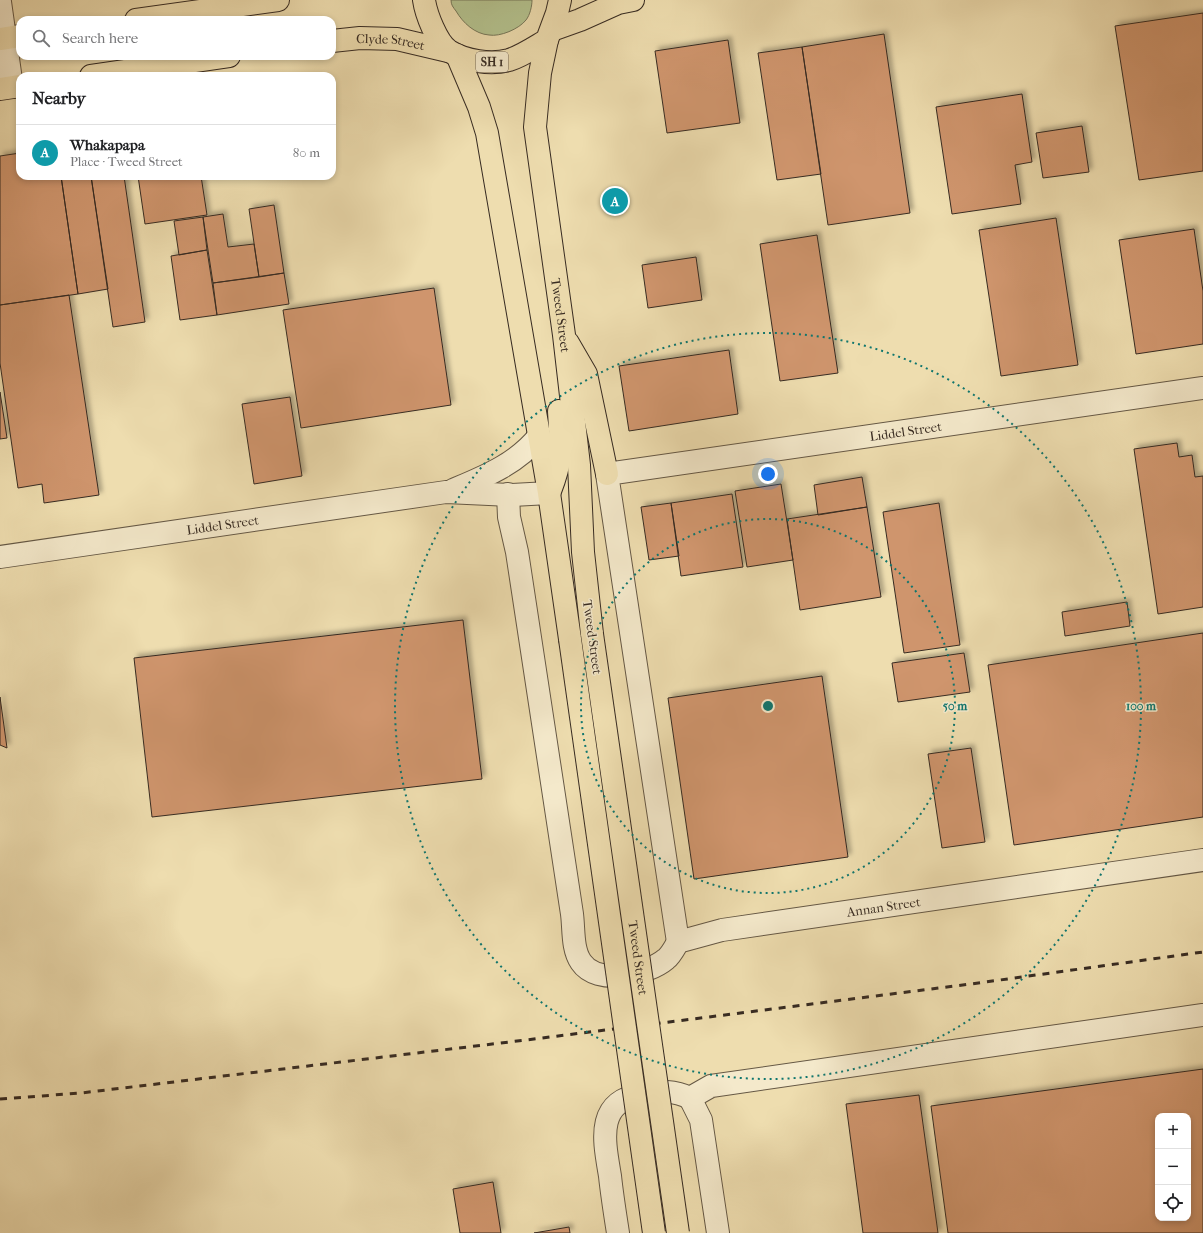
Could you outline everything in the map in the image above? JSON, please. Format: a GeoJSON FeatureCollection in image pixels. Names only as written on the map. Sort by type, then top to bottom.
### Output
{"type":"FeatureCollection","features":[{"type":"Feature","properties":{"kind":"main road"},"geometry":{"type":"LineString","coordinates":[[164,16],[278,0]]}},
{"type":"Feature","properties":{"kind":"main road","name":"Clyde Street"},"geometry":{"type":"LineString","coordinates":[[424,0],[425,10],[432,28],[452,53]]}},
{"type":"Feature","properties":{"kind":"main road"},"geometry":{"type":"LineString","coordinates":[[549,35],[560,0]]}},
{"type":"Feature","properties":{"kind":"main road","name":"Clyde Street"},"geometry":{"type":"LineString","coordinates":[[336,41],[360,38],[396,39],[489,62],[509,60],[549,35],[618,3],[633,0]]}},
{"type":"Feature","properties":{"kind":"main road","name":"Tweed Street"},"geometry":{"type":"LineString","coordinates":[[549,35],[540,73],[535,127],[564,334],[579,465],[582,552],[592,634],[678,1233]]}},
{"type":"Feature","properties":{"kind":"main road","name":"Tweed Street"},"geometry":{"type":"LineString","coordinates":[[452,53],[479,107],[487,133],[549,493],[654,1233]]}},
{"type":"Feature","properties":{"kind":"main road"},"geometry":{"type":"LineString","coordinates":[[119,72],[202,60]]}},
{"type":"Feature","properties":{"kind":"main road"},"geometry":{"type":"LineString","coordinates":[[564,334],[586,374],[607,474]]}},
{"type":"Feature","properties":{"kind":"main road"},"geometry":{"type":"LineString","coordinates":[[549,493],[561,454],[557,382],[564,334]]}},
{"type":"Feature","properties":{"kind":"street"},"geometry":{"type":"LineString","coordinates":[[0,2],[8,38],[11,88]]}},
{"type":"Feature","properties":{"kind":"street","name":"Liddel Street"},"geometry":{"type":"LineString","coordinates":[[607,474],[1203,388]]}},
{"type":"Feature","properties":{"kind":"street","name":"Liddel Street"},"geometry":{"type":"LineString","coordinates":[[446,492],[476,480],[511,462],[522,455],[539,436]]}},
{"type":"Feature","properties":{"kind":"street"},"geometry":{"type":"LineString","coordinates":[[508,494],[509,517],[517,552],[572,914],[576,951],[581,962],[591,972],[604,975],[631,975],[652,968],[667,959],[678,942],[607,474]]}},
{"type":"Feature","properties":{"kind":"street","name":"Liddel Street"},"geometry":{"type":"LineString","coordinates":[[0,557],[446,492],[508,494],[549,493]]}},
{"type":"Feature","properties":{"kind":"street","name":"Annan Street"},"geometry":{"type":"LineString","coordinates":[[678,942],[722,930],[1203,860]]}},
{"type":"Feature","properties":{"kind":"street"},"geometry":{"type":"LineString","coordinates":[[690,1098],[711,1086],[1203,1016]]}},
{"type":"Feature","properties":{"kind":"street"},"geometry":{"type":"LineString","coordinates":[[618,1233],[605,1142],[605,1126],[609,1114],[617,1104],[630,1096],[663,1090],[679,1092],[690,1098],[701,1120],[718,1233]]}},
{"type":"Feature","properties":{"kind":"green space"},"geometry":{"type":"Polygon","coordinates":[[[451,0],[532,0],[530,13],[523,23],[509,32],[493,35],[479,33],[466,24],[452,6],[451,0]]]}},
{"type":"Feature","properties":{"kind":"building"},"geometry":{"type":"Polygon","coordinates":[[[1203,13],[1203,171],[1139,180],[1115,26],[1203,13]]]}},
{"type":"Feature","properties":{"kind":"building"},"geometry":{"type":"Polygon","coordinates":[[[884,34],[910,213],[828,225],[802,47],[884,34]]]}},
{"type":"Feature","properties":{"kind":"building"},"geometry":{"type":"Polygon","coordinates":[[[728,40],[740,123],[667,133],[655,51],[728,40]]]}},
{"type":"Feature","properties":{"kind":"building"},"geometry":{"type":"Polygon","coordinates":[[[802,47],[821,174],[777,180],[758,53],[802,47]]]}},
{"type":"Feature","properties":{"kind":"building"},"geometry":{"type":"Polygon","coordinates":[[[1022,94],[1032,162],[1015,165],[1021,204],[952,214],[936,107],[1022,94]]]}},
{"type":"Feature","properties":{"kind":"building"},"geometry":{"type":"Polygon","coordinates":[[[1082,126],[1089,172],[1043,178],[1036,133],[1082,126]]]}},
{"type":"Feature","properties":{"kind":"building"},"geometry":{"type":"Polygon","coordinates":[[[16,154],[16,180],[62,180],[78,294],[0,305],[0,156],[16,154]]]}},
{"type":"Feature","properties":{"kind":"building"},"geometry":{"type":"Polygon","coordinates":[[[62,180],[92,180],[108,289],[78,294],[62,180]]]}},
{"type":"Feature","properties":{"kind":"building"},"geometry":{"type":"Polygon","coordinates":[[[92,180],[125,180],[145,322],[113,327],[92,180]]]}},
{"type":"Feature","properties":{"kind":"building"},"geometry":{"type":"Polygon","coordinates":[[[139,180],[202,180],[207,215],[145,224],[139,180]]]}},
{"type":"Feature","properties":{"kind":"building"},"geometry":{"type":"Polygon","coordinates":[[[274,205],[284,273],[259,277],[249,209],[274,205]]]}},
{"type":"Feature","properties":{"kind":"building"},"geometry":{"type":"Polygon","coordinates":[[[223,214],[228,247],[254,244],[259,277],[213,283],[203,217],[223,214]]]}},
{"type":"Feature","properties":{"kind":"building"},"geometry":{"type":"Polygon","coordinates":[[[203,217],[207,250],[179,255],[174,221],[203,217]]]}},
{"type":"Feature","properties":{"kind":"building"},"geometry":{"type":"Polygon","coordinates":[[[1056,218],[1078,365],[1001,376],[979,230],[1056,218]]]}},
{"type":"Feature","properties":{"kind":"building"},"geometry":{"type":"Polygon","coordinates":[[[1194,229],[1203,291],[1203,344],[1136,354],[1119,240],[1194,229]]]}},
{"type":"Feature","properties":{"kind":"building"},"geometry":{"type":"Polygon","coordinates":[[[817,235],[838,373],[780,381],[760,244],[817,235]]]}},
{"type":"Feature","properties":{"kind":"building"},"geometry":{"type":"Polygon","coordinates":[[[207,250],[217,315],[180,320],[171,256],[207,250]]]}},
{"type":"Feature","properties":{"kind":"building"},"geometry":{"type":"Polygon","coordinates":[[[696,257],[702,300],[648,308],[642,265],[696,257]]]}},
{"type":"Feature","properties":{"kind":"building"},"geometry":{"type":"Polygon","coordinates":[[[284,273],[289,304],[217,315],[213,283],[284,273]]]}},
{"type":"Feature","properties":{"kind":"building"},"geometry":{"type":"Polygon","coordinates":[[[434,288],[451,405],[301,428],[283,310],[434,288]]]}},
{"type":"Feature","properties":{"kind":"building"},"geometry":{"type":"Polygon","coordinates":[[[69,295],[99,495],[44,503],[42,484],[18,488],[0,363],[0,305],[69,295]]]}},
{"type":"Feature","properties":{"kind":"building"},"geometry":{"type":"Polygon","coordinates":[[[729,350],[738,414],[629,431],[619,366],[729,350]]]}},
{"type":"Feature","properties":{"kind":"building"},"geometry":{"type":"Polygon","coordinates":[[[0,392],[7,438],[0,439],[0,392]]]}},
{"type":"Feature","properties":{"kind":"building"},"geometry":{"type":"Polygon","coordinates":[[[290,397],[302,476],[254,484],[242,404],[290,397]]]}},
{"type":"Feature","properties":{"kind":"building"},"geometry":{"type":"Polygon","coordinates":[[[1177,443],[1179,457],[1192,455],[1195,477],[1203,476],[1203,607],[1158,614],[1134,449],[1177,443]]]}},
{"type":"Feature","properties":{"kind":"building"},"geometry":{"type":"Polygon","coordinates":[[[862,477],[867,507],[818,515],[814,485],[862,477]]]}},
{"type":"Feature","properties":{"kind":"building"},"geometry":{"type":"Polygon","coordinates":[[[781,484],[793,560],[747,567],[735,491],[781,484]]]}},
{"type":"Feature","properties":{"kind":"building"},"geometry":{"type":"Polygon","coordinates":[[[732,494],[743,567],[681,576],[671,503],[732,494]]]}},
{"type":"Feature","properties":{"kind":"building"},"geometry":{"type":"Polygon","coordinates":[[[671,503],[679,556],[649,560],[641,507],[671,503]]]}},
{"type":"Feature","properties":{"kind":"building"},"geometry":{"type":"Polygon","coordinates":[[[939,503],[960,645],[904,653],[883,512],[939,503]]]}},
{"type":"Feature","properties":{"kind":"building"},"geometry":{"type":"Polygon","coordinates":[[[867,507],[881,597],[800,610],[787,519],[867,507]]]}},
{"type":"Feature","properties":{"kind":"building"},"geometry":{"type":"Polygon","coordinates":[[[1127,602],[1130,626],[1065,636],[1062,612],[1127,602]]]}},
{"type":"Feature","properties":{"kind":"building"},"geometry":{"type":"Polygon","coordinates":[[[463,620],[482,779],[152,817],[134,658],[463,620]]]}},
{"type":"Feature","properties":{"kind":"building"},"geometry":{"type":"Polygon","coordinates":[[[1203,633],[1203,817],[1014,845],[988,665],[1203,633]]]}},
{"type":"Feature","properties":{"kind":"building"},"geometry":{"type":"Polygon","coordinates":[[[964,653],[970,692],[898,702],[892,663],[964,653]]]}},
{"type":"Feature","properties":{"kind":"building"},"geometry":{"type":"Polygon","coordinates":[[[822,676],[848,857],[694,879],[668,698],[822,676]]]}},
{"type":"Feature","properties":{"kind":"building"},"geometry":{"type":"Polygon","coordinates":[[[0,697],[7,748],[0,745],[0,697]]]}},
{"type":"Feature","properties":{"kind":"building"},"geometry":{"type":"Polygon","coordinates":[[[971,748],[985,842],[942,848],[928,754],[971,748]]]}},
{"type":"Feature","properties":{"kind":"building"},"geometry":{"type":"Polygon","coordinates":[[[1203,1069],[1203,1233],[948,1233],[931,1106],[1203,1069]]]}},
{"type":"Feature","properties":{"kind":"building"},"geometry":{"type":"Polygon","coordinates":[[[919,1095],[938,1233],[863,1233],[846,1104],[919,1095]]]}},
{"type":"Feature","properties":{"kind":"building"},"geometry":{"type":"Polygon","coordinates":[[[493,1182],[501,1233],[460,1233],[453,1189],[493,1182]]]}},
{"type":"Feature","properties":{"kind":"building"},"geometry":{"type":"Polygon","coordinates":[[[569,1227],[570,1233],[534,1233],[569,1227]]]}},
{"type":"Feature","properties":{"kind":"railway"},"geometry":{"type":"LineString","coordinates":[[0,1099],[81,1093],[526,1040],[971,984],[1203,952]]}},
{"type":"Feature","properties":{"kind":"place","name":"Whakapapa"},"geometry":{"type":"Point","coordinates":[615,201]}}]}
